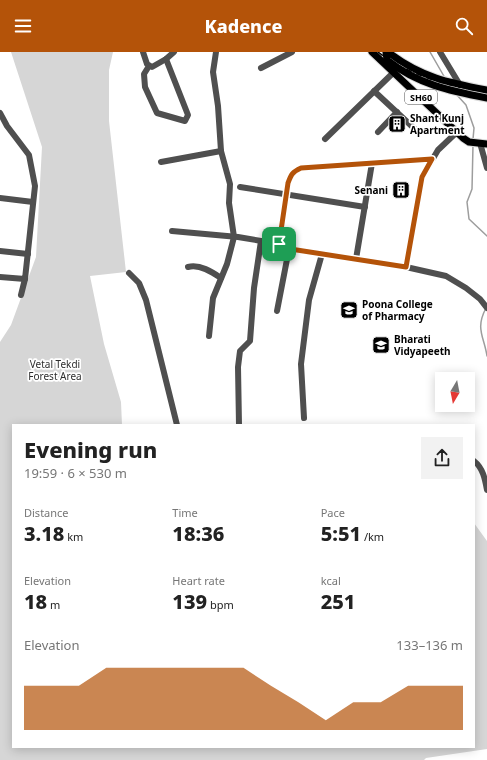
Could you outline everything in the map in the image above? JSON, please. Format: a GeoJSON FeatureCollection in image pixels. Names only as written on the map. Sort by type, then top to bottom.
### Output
{"type":"FeatureCollection","features":[{"type":"Feature","properties":{"kind":"main road","name":"SH60"},"geometry":{"type":"LineString","coordinates":[[372,52],[457,132],[478,143]]}},
{"type":"Feature","properties":{"kind":"main road","name":"SH60"},"geometry":{"type":"LineString","coordinates":[[387,52],[415,70],[436,79],[459,87],[487,90]]}},
{"type":"Feature","properties":{"kind":"main road"},"geometry":{"type":"LineString","coordinates":[[387,52],[387,60],[428,84],[450,90],[459,87],[487,98]]}},
{"type":"Feature","properties":{"kind":"main road"},"geometry":{"type":"LineString","coordinates":[[418,96],[428,84],[436,79]]}},
{"type":"Feature","properties":{"kind":"street"},"geometry":{"type":"LineString","coordinates":[[143,52],[149,66]]}},
{"type":"Feature","properties":{"kind":"street"},"geometry":{"type":"LineString","coordinates":[[149,66],[152,67],[166,59],[174,52]]}},
{"type":"Feature","properties":{"kind":"street"},"geometry":{"type":"LineString","coordinates":[[209,336],[213,298],[229,258],[234,237],[229,203],[230,184],[221,151],[218,106],[213,72],[216,52]]}},
{"type":"Feature","properties":{"kind":"street"},"geometry":{"type":"LineString","coordinates":[[261,68],[292,52]]}},
{"type":"Feature","properties":{"kind":"street"},"geometry":{"type":"LineString","coordinates":[[440,52],[459,87]]}},
{"type":"Feature","properties":{"kind":"street"},"geometry":{"type":"LineString","coordinates":[[149,66],[144,74],[145,87],[157,113],[185,121],[188,115],[166,59]]}},
{"type":"Feature","properties":{"kind":"street"},"geometry":{"type":"LineString","coordinates":[[325,139],[394,72]]}},
{"type":"Feature","properties":{"kind":"street"},"geometry":{"type":"LineString","coordinates":[[374,91],[418,132]]}},
{"type":"Feature","properties":{"kind":"street"},"geometry":{"type":"LineString","coordinates":[[378,132],[397,112]]}},
{"type":"Feature","properties":{"kind":"street"},"geometry":{"type":"LineString","coordinates":[[0,113],[7,126],[28,155],[35,186],[22,295]]}},
{"type":"Feature","properties":{"kind":"street"},"geometry":{"type":"LineString","coordinates":[[406,267],[422,177],[438,150],[457,132]]}},
{"type":"Feature","properties":{"kind":"street"},"geometry":{"type":"LineString","coordinates":[[478,143],[487,168]]}},
{"type":"Feature","properties":{"kind":"street"},"geometry":{"type":"LineString","coordinates":[[161,162],[221,151]]}},
{"type":"Feature","properties":{"kind":"street"},"geometry":{"type":"LineString","coordinates":[[279,244],[286,194],[291,174],[295,171],[301,168],[432,159]]}},
{"type":"Feature","properties":{"kind":"street"},"geometry":{"type":"LineString","coordinates":[[356,259],[372,163]]}},
{"type":"Feature","properties":{"kind":"street"},"geometry":{"type":"LineString","coordinates":[[240,187],[364,207]]}},
{"type":"Feature","properties":{"kind":"street"},"geometry":{"type":"LineString","coordinates":[[0,198],[33,202]]}},
{"type":"Feature","properties":{"kind":"street"},"geometry":{"type":"LineString","coordinates":[[172,231],[261,241],[279,244],[288,249],[406,267],[446,276],[466,288],[480,299],[487,308]]}},
{"type":"Feature","properties":{"kind":"street"},"geometry":{"type":"LineString","coordinates":[[239,424],[238,367],[240,352],[250,341],[254,288],[261,241]]}},
{"type":"Feature","properties":{"kind":"street"},"geometry":{"type":"LineString","coordinates":[[277,311],[288,249]]}},
{"type":"Feature","properties":{"kind":"street"},"geometry":{"type":"LineString","coordinates":[[0,252],[28,254]]}},
{"type":"Feature","properties":{"kind":"street"},"geometry":{"type":"LineString","coordinates":[[304,418],[300,364],[309,300],[322,254]]}},
{"type":"Feature","properties":{"kind":"street"},"geometry":{"type":"LineString","coordinates":[[188,267],[197,267],[210,271],[221,278]]}},
{"type":"Feature","properties":{"kind":"street"},"geometry":{"type":"LineString","coordinates":[[129,273],[139,283],[146,300],[177,424]]}},
{"type":"Feature","properties":{"kind":"street"},"geometry":{"type":"LineString","coordinates":[[0,277],[25,279]]}},
{"type":"Feature","properties":{"kind":"street"},"geometry":{"type":"LineString","coordinates":[[475,462],[484,477],[487,490]]}},
{"type":"Feature","properties":{"kind":"green space","name":"Vetal Tekdi Forest Area"},"geometry":{"type":"Polygon","coordinates":[[[11,52],[113,52],[109,70],[109,121],[126,272],[90,276],[104,344],[121,402],[122,424],[12,424],[12,748],[475,748],[475,524],[487,541],[487,749],[426,758],[424,760],[0,760],[0,342],[11,325],[36,257],[42,147],[11,52]]]}},
{"type":"Feature","properties":{"kind":"waterway"},"geometry":{"type":"LineString","coordinates":[[430,52],[445,78]]}},
{"type":"Feature","properties":{"kind":"waterway"},"geometry":{"type":"LineString","coordinates":[[456,94],[466,105],[474,128],[473,139]]}},
{"type":"Feature","properties":{"kind":"waterway"},"geometry":{"type":"LineString","coordinates":[[473,145],[472,189],[467,202],[469,219],[487,236]]}},
{"type":"Feature","properties":{"kind":"waterway"},"geometry":{"type":"LineString","coordinates":[[486,308],[481,322],[481,332],[487,356]]}},
{"type":"Feature","properties":{"kind":"railway"},"geometry":{"type":"LineString","coordinates":[[378,52],[403,68],[416,74],[458,87],[487,92]]}},
{"type":"Feature","properties":{"kind":"place","name":"Shant Kunj Apartment"},"geometry":{"type":"Point","coordinates":[397,124]}},
{"type":"Feature","properties":{"kind":"place","name":"Senani"},"geometry":{"type":"Point","coordinates":[401,190]}},
{"type":"Feature","properties":{"kind":"place","name":"Poona College of Pharmacy"},"geometry":{"type":"Point","coordinates":[349,310]}},
{"type":"Feature","properties":{"kind":"place","name":"Bharati Vidyapeeth"},"geometry":{"type":"Point","coordinates":[381,345]}},
{"type":"Feature","properties":{"kind":"route"},"geometry":{"type":"LineString","coordinates":[[432,159],[422,177],[406,267],[284,248],[279,244],[288,183],[291,174],[295,171],[301,168],[432,159]]}}]}
